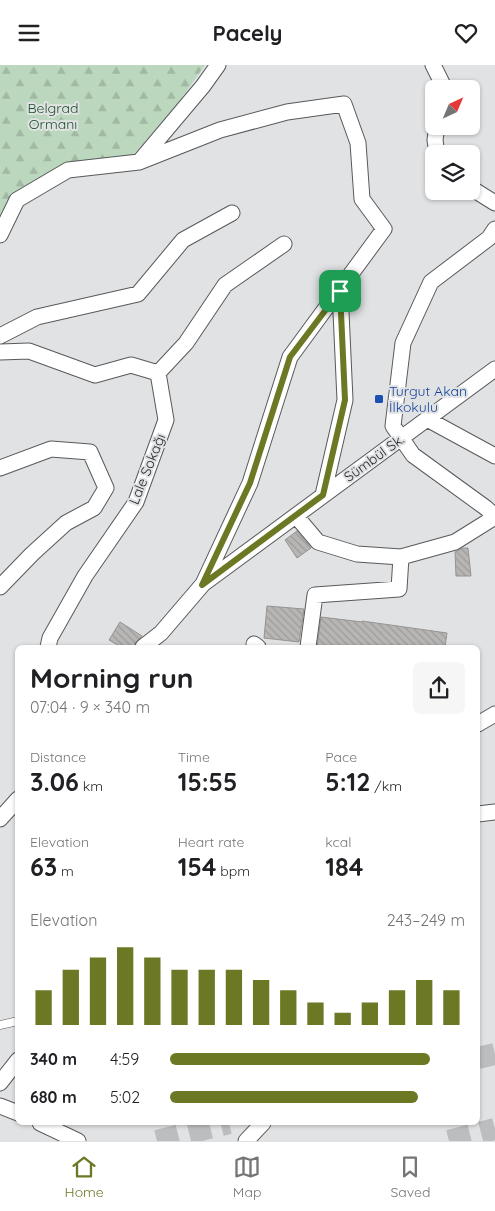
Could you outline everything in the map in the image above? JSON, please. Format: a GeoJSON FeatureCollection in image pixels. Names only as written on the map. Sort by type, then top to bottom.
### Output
{"type":"FeatureCollection","features":[{"type":"Feature","properties":{"kind":"street"},"geometry":{"type":"LineString","coordinates":[[139,162],[203,86],[218,65]]}},
{"type":"Feature","properties":{"kind":"street"},"geometry":{"type":"LineString","coordinates":[[433,65],[440,80]]}},
{"type":"Feature","properties":{"kind":"street"},"geometry":{"type":"LineString","coordinates":[[0,235],[17,200],[68,170],[139,162],[220,130],[287,112],[344,104],[358,143],[362,199],[384,229],[290,357],[250,483],[202,585]]}},
{"type":"Feature","properties":{"kind":"street"},"geometry":{"type":"LineString","coordinates":[[480,194],[495,203]]}},
{"type":"Feature","properties":{"kind":"street"},"geometry":{"type":"LineString","coordinates":[[0,336],[37,317],[138,294],[183,240],[232,213]]}},
{"type":"Feature","properties":{"kind":"street"},"geometry":{"type":"LineString","coordinates":[[296,516],[318,542],[358,554],[401,557],[455,542],[495,517],[486,508],[413,455],[393,426],[403,343],[431,282],[489,238],[495,229]]}},
{"type":"Feature","properties":{"kind":"street"},"geometry":{"type":"LineString","coordinates":[[0,353],[29,351],[95,375],[131,365],[158,373],[186,343],[225,285],[284,244]]}},
{"type":"Feature","properties":{"kind":"street"},"geometry":{"type":"LineString","coordinates":[[323,495],[345,400],[340,291]]}},
{"type":"Feature","properties":{"kind":"street","name":"Sümbül Sk."},"geometry":{"type":"LineString","coordinates":[[146,645],[161,633],[202,585],[495,369]]}},
{"type":"Feature","properties":{"kind":"street","name":"Lale Sokağı"},"geometry":{"type":"LineString","coordinates":[[48,645],[50,638],[85,576],[136,502],[166,420],[158,373]]}},
{"type":"Feature","properties":{"kind":"street"},"geometry":{"type":"LineString","coordinates":[[427,419],[495,456]]}},
{"type":"Feature","properties":{"kind":"street"},"geometry":{"type":"LineString","coordinates":[[0,469],[51,449],[90,452],[106,488],[94,507],[66,523],[0,587]]}},
{"type":"Feature","properties":{"kind":"street"},"geometry":{"type":"LineString","coordinates":[[308,645],[315,595],[399,589],[401,557]]}},
{"type":"Feature","properties":{"kind":"street"},"geometry":{"type":"LineString","coordinates":[[480,723],[495,714]]}},
{"type":"Feature","properties":{"kind":"street"},"geometry":{"type":"LineString","coordinates":[[0,819],[15,802]]}},
{"type":"Feature","properties":{"kind":"street"},"geometry":{"type":"LineString","coordinates":[[480,814],[495,812]]}},
{"type":"Feature","properties":{"kind":"street"},"geometry":{"type":"LineString","coordinates":[[0,1083],[15,1064]]}},
{"type":"Feature","properties":{"kind":"street"},"geometry":{"type":"LineString","coordinates":[[0,1106],[15,1112]]}},
{"type":"Feature","properties":{"kind":"street"},"geometry":{"type":"LineString","coordinates":[[44,1125],[78,1141]]}},
{"type":"Feature","properties":{"kind":"street"},"geometry":{"type":"LineString","coordinates":[[246,1141],[262,1125]]}},
{"type":"Feature","properties":{"kind":"lane"},"geometry":{"type":"LineString","coordinates":[[0,1025],[15,1022]]}},
{"type":"Feature","properties":{"kind":"green space","name":"Belgrad Ormanı"},"geometry":{"type":"Polygon","coordinates":[[[0,65],[205,65],[179,102],[132,156],[67,165],[0,221],[0,65]]]}},
{"type":"Feature","properties":{"kind":"building"},"geometry":{"type":"Polygon","coordinates":[[[297,531],[311,548],[297,558],[285,540],[297,531]]]}},
{"type":"Feature","properties":{"kind":"building"},"geometry":{"type":"Polygon","coordinates":[[[468,548],[471,576],[456,576],[455,552],[468,548]]]}},
{"type":"Feature","properties":{"kind":"building"},"geometry":{"type":"Polygon","coordinates":[[[267,606],[304,609],[299,642],[264,638],[267,606]]]}},
{"type":"Feature","properties":{"kind":"building"},"geometry":{"type":"Polygon","coordinates":[[[321,617],[447,633],[445,645],[317,645],[321,617]]]}},
{"type":"Feature","properties":{"kind":"building"},"geometry":{"type":"Polygon","coordinates":[[[120,622],[142,636],[134,645],[118,645],[109,640],[120,622]]]}},
{"type":"Feature","properties":{"kind":"tunnel"},"geometry":{"type":"LineString","coordinates":[[480,1058],[495,1054]]}},
{"type":"Feature","properties":{"kind":"tunnel"},"geometry":{"type":"LineString","coordinates":[[157,1141],[221,1125]]}},
{"type":"Feature","properties":{"kind":"tunnel"},"geometry":{"type":"LineString","coordinates":[[449,1141],[495,1129]]}},
{"type":"Feature","properties":{"kind":"place","name":"Turgut Akan İlkokulu"},"geometry":{"type":"Point","coordinates":[379,399]}},
{"type":"Feature","properties":{"kind":"route"},"geometry":{"type":"LineString","coordinates":[[340,291],[345,400],[323,495],[202,585],[250,483],[290,357],[340,291]]}}]}
